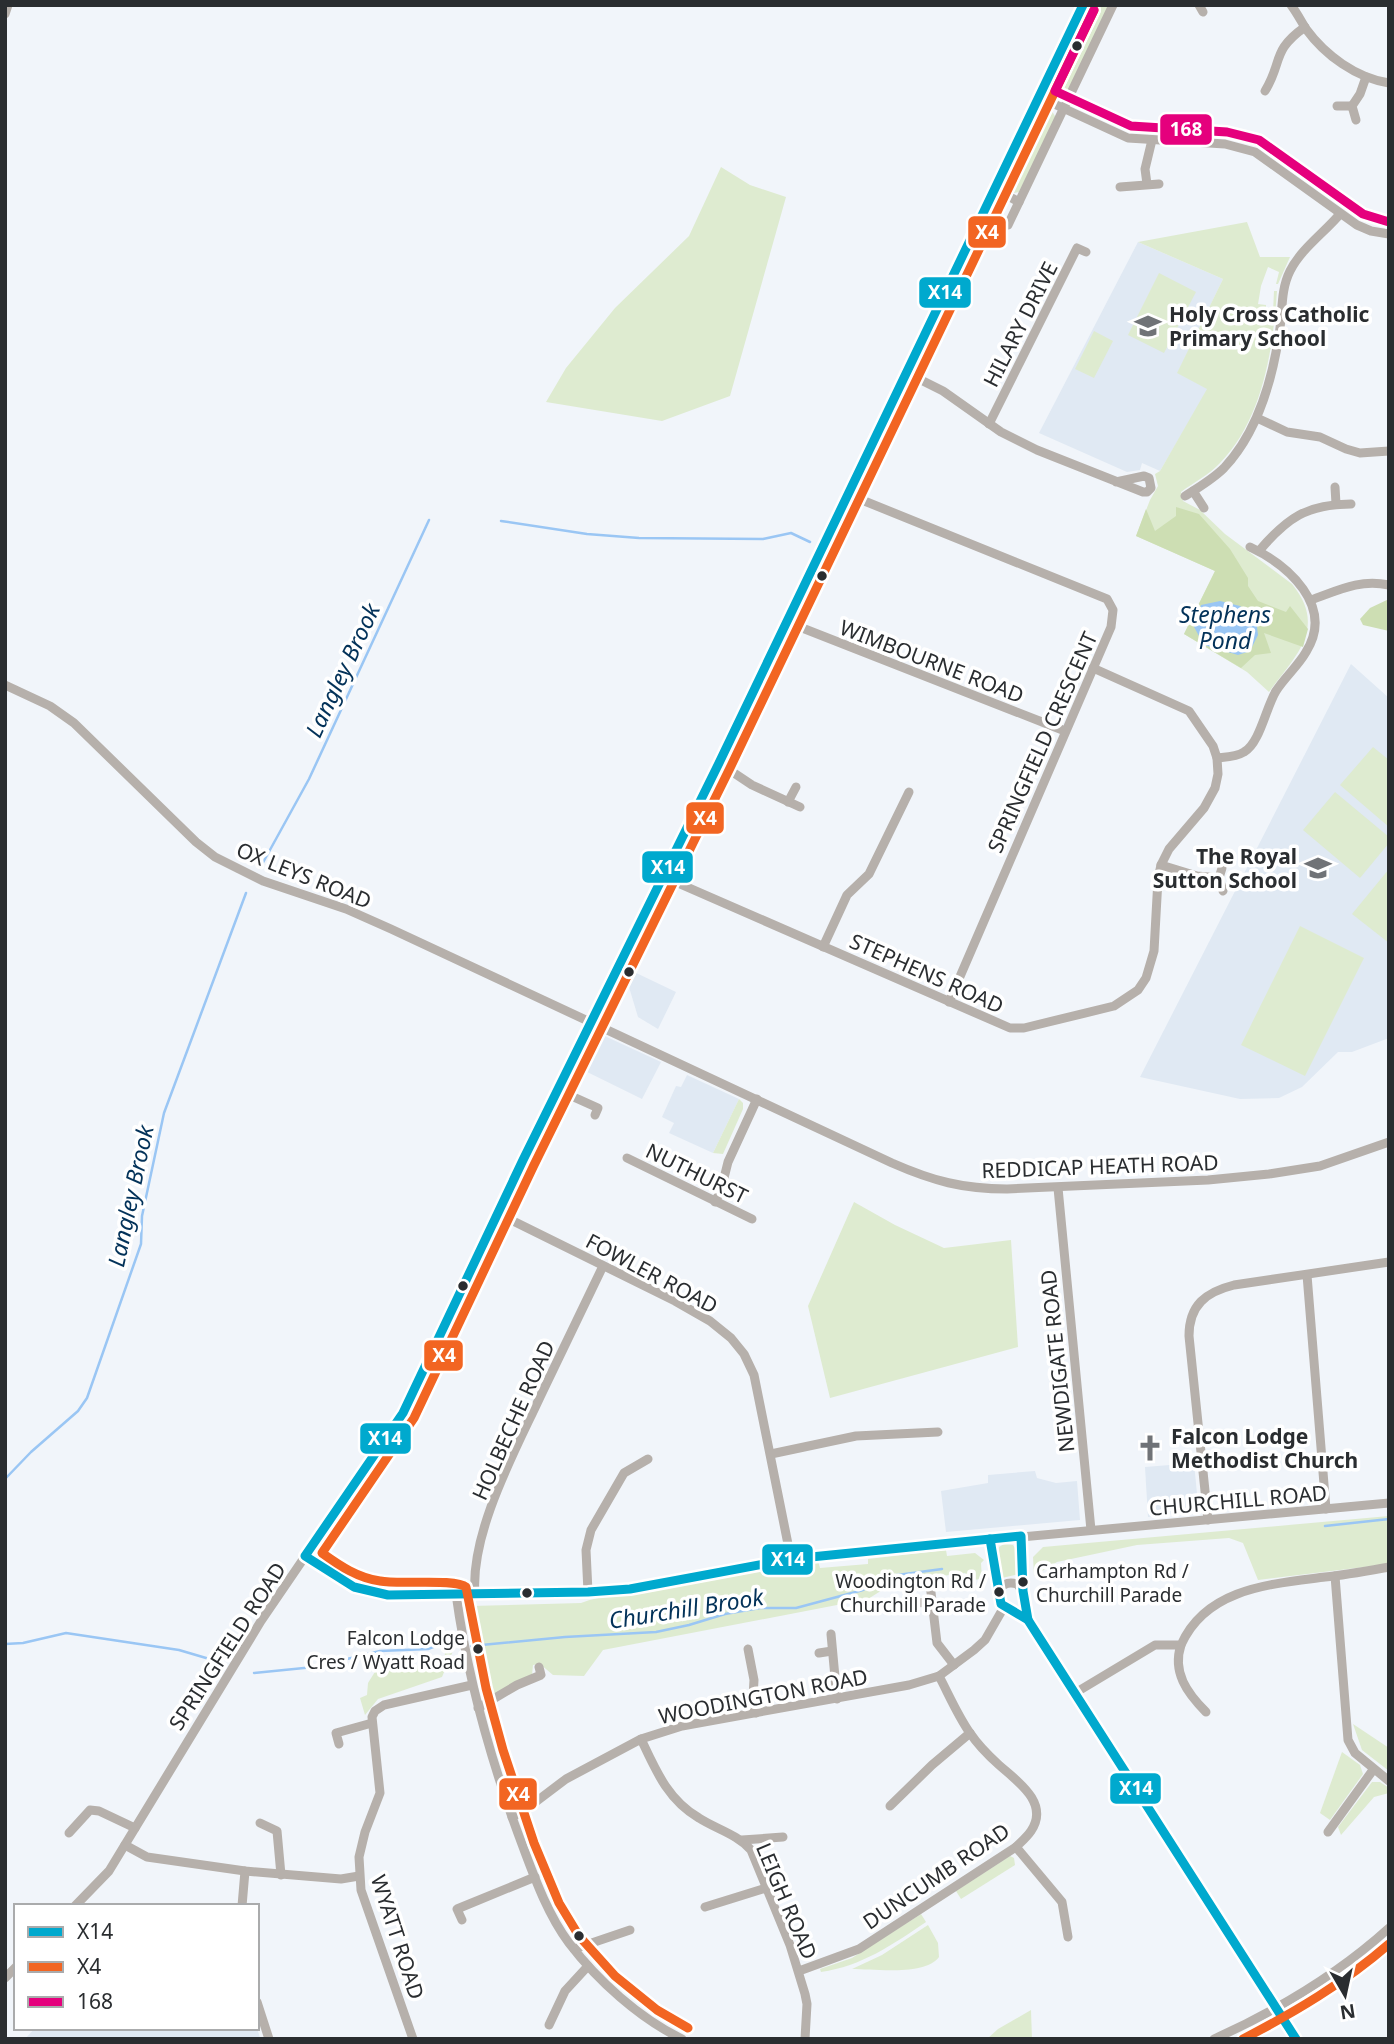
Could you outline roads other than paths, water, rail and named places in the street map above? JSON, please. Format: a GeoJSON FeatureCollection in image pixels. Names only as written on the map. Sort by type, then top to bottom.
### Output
{"type":"FeatureCollection","features":[{"type":"Feature","properties":{"kind":"street"},"geometry":{"type":"LineString","coordinates":[[5,14],[8,5]]}},
{"type":"Feature","properties":{"kind":"street","name":"SPRINGFIELD ROAD"},"geometry":{"type":"LineString","coordinates":[[77,1904],[109,1871],[248,1642],[403,1413],[1083,5]]}},
{"type":"Feature","properties":{"kind":"street"},"geometry":{"type":"LineString","coordinates":[[1008,225],[1113,5]]}},
{"type":"Feature","properties":{"kind":"street"},"geometry":{"type":"LineString","coordinates":[[1291,5],[1305,27],[1330,54],[1366,76],[1389,83]]}},
{"type":"Feature","properties":{"kind":"street"},"geometry":{"type":"LineString","coordinates":[[1265,91],[1272,80],[1275,62],[1282,48],[1305,27]]}},
{"type":"Feature","properties":{"kind":"street"},"geometry":{"type":"LineString","coordinates":[[1356,120],[1352,106],[1360,94],[1366,76]]}},
{"type":"Feature","properties":{"kind":"street"},"geometry":{"type":"LineString","coordinates":[[1272,80],[1283,85]]}},
{"type":"Feature","properties":{"kind":"street"},"geometry":{"type":"LineString","coordinates":[[1040,97],[1121,136],[1225,144],[1255,152],[1340,214],[1371,231],[1389,234]]}},
{"type":"Feature","properties":{"kind":"street"},"geometry":{"type":"LineString","coordinates":[[1337,106],[1352,106]]}},
{"type":"Feature","properties":{"kind":"street"},"geometry":{"type":"LineString","coordinates":[[1147,184],[1145,169],[1152,140]]}},
{"type":"Feature","properties":{"kind":"street"},"geometry":{"type":"LineString","coordinates":[[1120,187],[1158,184]]}},
{"type":"Feature","properties":{"kind":"street"},"geometry":{"type":"LineString","coordinates":[[1008,196],[1019,202]]}},
{"type":"Feature","properties":{"kind":"street"},"geometry":{"type":"LineString","coordinates":[[1204,508],[1189,494],[1224,468],[1240,448],[1257,418],[1279,334],[1282,297],[1289,272],[1340,214]]}},
{"type":"Feature","properties":{"kind":"street","name":"HILARY DRIVE"},"geometry":{"type":"LineString","coordinates":[[989,424],[1077,248],[1086,252]]}},
{"type":"Feature","properties":{"kind":"street"},"geometry":{"type":"LineString","coordinates":[[907,373],[943,391],[989,424],[1037,450],[1116,481]]}},
{"type":"Feature","properties":{"kind":"street"},"geometry":{"type":"LineString","coordinates":[[1257,418],[1287,432],[1320,437],[1360,453],[1389,451]]}},
{"type":"Feature","properties":{"kind":"street"},"geometry":{"type":"LineString","coordinates":[[1335,487],[1336,504]]}},
{"type":"Feature","properties":{"kind":"street","name":"SPRINGFIELD CRESCENT"},"geometry":{"type":"LineString","coordinates":[[847,494],[1107,599],[1114,617],[949,1002]]}},
{"type":"Feature","properties":{"kind":"street"},"geometry":{"type":"LineString","coordinates":[[1093,668],[1189,711],[1207,736],[1217,758],[1238,755],[1252,745],[1276,691],[1307,651],[1314,625],[1311,600],[1290,575],[1255,549],[1294,517],[1319,507],[1351,504]]}},
{"type":"Feature","properties":{"kind":"street"},"geometry":{"type":"LineString","coordinates":[[1311,600],[1361,582],[1389,585]]}},
{"type":"Feature","properties":{"kind":"street","name":"WIMBOURNE ROAD"},"geometry":{"type":"LineString","coordinates":[[787,622],[1065,731]]}},
{"type":"Feature","properties":{"kind":"street","name":"OX LEYS ROAD"},"geometry":{"type":"LineString","coordinates":[[5,685],[50,706],[74,723],[187,834],[215,857],[263,881],[346,909],[591,1021]]}},
{"type":"Feature","properties":{"kind":"street","name":"STEPHENS ROAD"},"geometry":{"type":"LineString","coordinates":[[664,877],[1010,1028],[1024,1028],[1098,1012],[1128,998],[1138,990],[1146,978],[1154,951],[1161,864],[1169,849],[1204,808],[1218,774],[1217,758]]}},
{"type":"Feature","properties":{"kind":"street"},"geometry":{"type":"LineString","coordinates":[[719,763],[752,785],[800,807]]}},
{"type":"Feature","properties":{"kind":"street"},"geometry":{"type":"LineString","coordinates":[[789,802],[796,787]]}},
{"type":"Feature","properties":{"kind":"street"},"geometry":{"type":"LineString","coordinates":[[823,947],[847,895],[870,874],[909,804],[909,792]]}},
{"type":"Feature","properties":{"kind":"street"},"geometry":{"type":"LineString","coordinates":[[1161,864],[1197,876],[1219,878]]}},
{"type":"Feature","properties":{"kind":"street"},"geometry":{"type":"LineString","coordinates":[[1222,868],[1219,878],[1223,891]]}},
{"type":"Feature","properties":{"kind":"street","name":"REDDICAP HEATH ROAD"},"geometry":{"type":"LineString","coordinates":[[591,1021],[892,1163],[937,1181],[974,1189],[1058,1188],[1269,1174],[1320,1166],[1389,1143]]}},
{"type":"Feature","properties":{"kind":"street"},"geometry":{"type":"LineString","coordinates":[[558,1090],[598,1108],[595,1115]]}},
{"type":"Feature","properties":{"kind":"street"},"geometry":{"type":"LineString","coordinates":[[715,1202],[728,1162],[757,1098]]}},
{"type":"Feature","properties":{"kind":"street","name":"NUTHURST"},"geometry":{"type":"LineString","coordinates":[[626,1158],[752,1219]]}},
{"type":"Feature","properties":{"kind":"street","name":"NEWDIGATE ROAD"},"geometry":{"type":"LineString","coordinates":[[1058,1188],[1091,1530]]}},
{"type":"Feature","properties":{"kind":"street","name":"FOWLER ROAD"},"geometry":{"type":"LineString","coordinates":[[499,1214],[675,1301],[710,1321],[731,1338],[744,1354],[754,1375],[791,1559]]}},
{"type":"Feature","properties":{"kind":"street"},"geometry":{"type":"LineString","coordinates":[[1208,1520],[1189,1336],[1193,1312],[1201,1300],[1222,1288],[1389,1262]]}},
{"type":"Feature","properties":{"kind":"street","name":"HOLBECHE ROAD"},"geometry":{"type":"LineString","coordinates":[[475,1594],[479,1552],[495,1496],[603,1266]]}},
{"type":"Feature","properties":{"kind":"street"},"geometry":{"type":"LineString","coordinates":[[1307,1275],[1326,1509]]}},
{"type":"Feature","properties":{"kind":"street"},"geometry":{"type":"LineString","coordinates":[[771,1454],[856,1436],[938,1432]]}},
{"type":"Feature","properties":{"kind":"street"},"geometry":{"type":"LineString","coordinates":[[588,1592],[586,1550],[591,1530],[624,1473],[648,1459]]}},
{"type":"Feature","properties":{"kind":"street","name":"CHURCHILL ROAD"},"geometry":{"type":"LineString","coordinates":[[791,1559],[1389,1503]]}},
{"type":"Feature","properties":{"kind":"street"},"geometry":{"type":"LineString","coordinates":[[1021,1536],[1028,1620],[1296,2039]]}},
{"type":"Feature","properties":{"kind":"street"},"geometry":{"type":"LineString","coordinates":[[990,1539],[998,1597],[1007,1607],[1028,1620]]}},
{"type":"Feature","properties":{"kind":"street"},"geometry":{"type":"LineString","coordinates":[[305,1556],[343,1581],[373,1593],[388,1595],[588,1592],[630,1588],[791,1559]]}},
{"type":"Feature","properties":{"kind":"street"},"geometry":{"type":"LineString","coordinates":[[1206,1712],[1192,1698],[1181,1680],[1178,1654],[1186,1632],[1204,1614],[1231,1595],[1257,1587],[1389,1567]]}},
{"type":"Feature","properties":{"kind":"street"},"geometry":{"type":"LineString","coordinates":[[1335,1576],[1348,1740],[1355,1753],[1389,1781]]}},
{"type":"Feature","properties":{"kind":"street"},"geometry":{"type":"LineString","coordinates":[[998,1597],[1000,1589],[1008,1583],[1017,1584],[1024,1595]]}},
{"type":"Feature","properties":{"kind":"street"},"geometry":{"type":"LineString","coordinates":[[930,1584],[937,1643],[954,1665]]}},
{"type":"Feature","properties":{"kind":"street"},"geometry":{"type":"LineString","coordinates":[[456,1594],[472,1685],[492,1761],[534,1877],[550,1911],[573,1948],[588,1966],[648,2019],[682,2039]]}},
{"type":"Feature","properties":{"kind":"street"},"geometry":{"type":"LineString","coordinates":[[1007,1607],[1020,1606],[1024,1595]]}},
{"type":"Feature","properties":{"kind":"street"},"geometry":{"type":"LineString","coordinates":[[915,1603],[932,1602]]}},
{"type":"Feature","properties":{"kind":"street","name":"WOODINGTON ROAD"},"geometry":{"type":"LineString","coordinates":[[512,1817],[566,1779],[641,1739],[682,1726],[909,1685],[939,1676],[985,1640],[1007,1607]]}},
{"type":"Feature","properties":{"kind":"street"},"geometry":{"type":"LineString","coordinates":[[831,1634],[837,1699]]}},
{"type":"Feature","properties":{"kind":"street"},"geometry":{"type":"LineString","coordinates":[[1075,1693],[1155,1645],[1181,1645]]}},
{"type":"Feature","properties":{"kind":"street"},"geometry":{"type":"LineString","coordinates":[[748,1649],[754,1680],[756,1713]]}},
{"type":"Feature","properties":{"kind":"street"},"geometry":{"type":"LineString","coordinates":[[819,1653],[832,1651]]}},
{"type":"Feature","properties":{"kind":"street"},"geometry":{"type":"LineString","coordinates":[[478,1708],[517,1685],[541,1675],[539,1667]]}},
{"type":"Feature","properties":{"kind":"street","name":"DUNCUMB ROAD"},"geometry":{"type":"LineString","coordinates":[[799,1971],[859,1949],[1016,1847],[1031,1831],[1036,1820],[1033,1799],[1024,1786],[1000,1766],[970,1733],[939,1676]]}},
{"type":"Feature","properties":{"kind":"street"},"geometry":{"type":"LineString","coordinates":[[339,1744],[336,1733],[372,1723],[375,1711],[384,1705],[472,1685]]}},
{"type":"Feature","properties":{"kind":"street","name":"WYATT ROAD"},"geometry":{"type":"LineString","coordinates":[[372,1723],[380,1793],[365,1832],[359,1857],[359,1876],[361,1890],[413,2039]]}},
{"type":"Feature","properties":{"kind":"street"},"geometry":{"type":"LineString","coordinates":[[890,1806],[970,1733]]}},
{"type":"Feature","properties":{"kind":"street","name":"LEIGH ROAD"},"geometry":{"type":"LineString","coordinates":[[641,1739],[667,1790],[681,1806],[741,1840],[751,1850],[799,1971],[807,2000],[804,2039]]}},
{"type":"Feature","properties":{"kind":"street"},"geometry":{"type":"LineString","coordinates":[[1328,1832],[1373,1770]]}},
{"type":"Feature","properties":{"kind":"street"},"geometry":{"type":"LineString","coordinates":[[68,1833],[90,1810],[99,1811],[135,1828]]}},
{"type":"Feature","properties":{"kind":"street"},"geometry":{"type":"LineString","coordinates":[[260,1823],[277,1831],[281,1875]]}},
{"type":"Feature","properties":{"kind":"street"},"geometry":{"type":"LineString","coordinates":[[741,1840],[783,1837]]}},
{"type":"Feature","properties":{"kind":"street"},"geometry":{"type":"LineString","coordinates":[[125,1845],[147,1857],[246,1871],[341,1879],[359,1876]]}},
{"type":"Feature","properties":{"kind":"street"},"geometry":{"type":"LineString","coordinates":[[1016,1847],[1062,1902],[1068,1937]]}},
{"type":"Feature","properties":{"kind":"street"},"geometry":{"type":"LineString","coordinates":[[242,1904],[246,1871]]}},
{"type":"Feature","properties":{"kind":"street"},"geometry":{"type":"LineString","coordinates":[[462,1920],[457,1909],[534,1877]]}},
{"type":"Feature","properties":{"kind":"street"},"geometry":{"type":"LineString","coordinates":[[705,1907],[766,1888]]}},
{"type":"Feature","properties":{"kind":"street"},"geometry":{"type":"LineString","coordinates":[[1214,2039],[1278,2009],[1347,1963],[1389,1928]]}},
{"type":"Feature","properties":{"kind":"street"},"geometry":{"type":"LineString","coordinates":[[573,1948],[630,1930]]}},
{"type":"Feature","properties":{"kind":"street"},"geometry":{"type":"LineString","coordinates":[[549,2025],[565,1991],[588,1966]]}},
{"type":"Feature","properties":{"kind":"street"},"geometry":{"type":"LineString","coordinates":[[259,2008],[270,2039]]}},
{"type":"Feature","properties":{"kind":"water","name":"Stephens Pond"},"geometry":{"type":"Polygon","coordinates":[[[1220,601],[1240,606],[1256,619],[1258,635],[1250,651],[1238,655],[1204,645],[1194,627],[1201,605],[1220,601]]]}},
{"type":"Feature","properties":{"kind":"waterway","name":"Langley Brook"},"geometry":{"type":"LineString","coordinates":[[260,868],[309,779],[429,520]]}},
{"type":"Feature","properties":{"kind":"waterway"},"geometry":{"type":"LineString","coordinates":[[501,521],[587,534],[639,538],[763,539],[791,533],[810,542]]}},
{"type":"Feature","properties":{"kind":"waterway","name":"Langley Brook"},"geometry":{"type":"LineString","coordinates":[[5,1479],[78,1411],[87,1398],[141,1244],[142,1216],[164,1113],[246,893]]}},
{"type":"Feature","properties":{"kind":"waterway","name":"Churchill Brook"},"geometry":{"type":"LineString","coordinates":[[1325,1526],[1389,1519]]}},
{"type":"Feature","properties":{"kind":"waterway","name":"Churchill Brook"},"geometry":{"type":"LineString","coordinates":[[471,1646],[656,1632],[725,1614],[760,1608],[796,1608],[863,1590],[890,1576],[942,1569]]}},
{"type":"Feature","properties":{"kind":"waterway","name":"Churchill Brook"},"geometry":{"type":"LineString","coordinates":[[5,1644],[23,1643],[66,1633],[179,1650],[223,1663]]}},
{"type":"Feature","properties":{"kind":"waterway","name":"Churchill Brook"},"geometry":{"type":"LineString","coordinates":[[254,1673],[314,1667],[380,1651],[428,1649],[451,1640]]}},
{"type":"Feature","properties":{"kind":"place","name":"Holy Cross Catholic Primary School"},"geometry":{"type":"Point","coordinates":[1148,326]}},
{"type":"Feature","properties":{"kind":"place","name":"The Royal Sutton School"},"geometry":{"type":"Point","coordinates":[1318,868]}},
{"type":"Feature","properties":{"kind":"place","name":"Falcon Lodge Methodist Church"},"geometry":{"type":"Point","coordinates":[1150,1448]}},
{"type":"Feature","properties":{"kind":"place","name":"Carhampton Rd / Churchill Parade"},"geometry":{"type":"Point","coordinates":[1023,1582]}},
{"type":"Feature","properties":{"kind":"place","name":"Woodington Rd / Churchill Parade"},"geometry":{"type":"Point","coordinates":[999,1592]}},
{"type":"Feature","properties":{"kind":"place","name":"Falcon Lodge Cres / Wyatt Road"},"geometry":{"type":"Point","coordinates":[478,1649]}}]}
